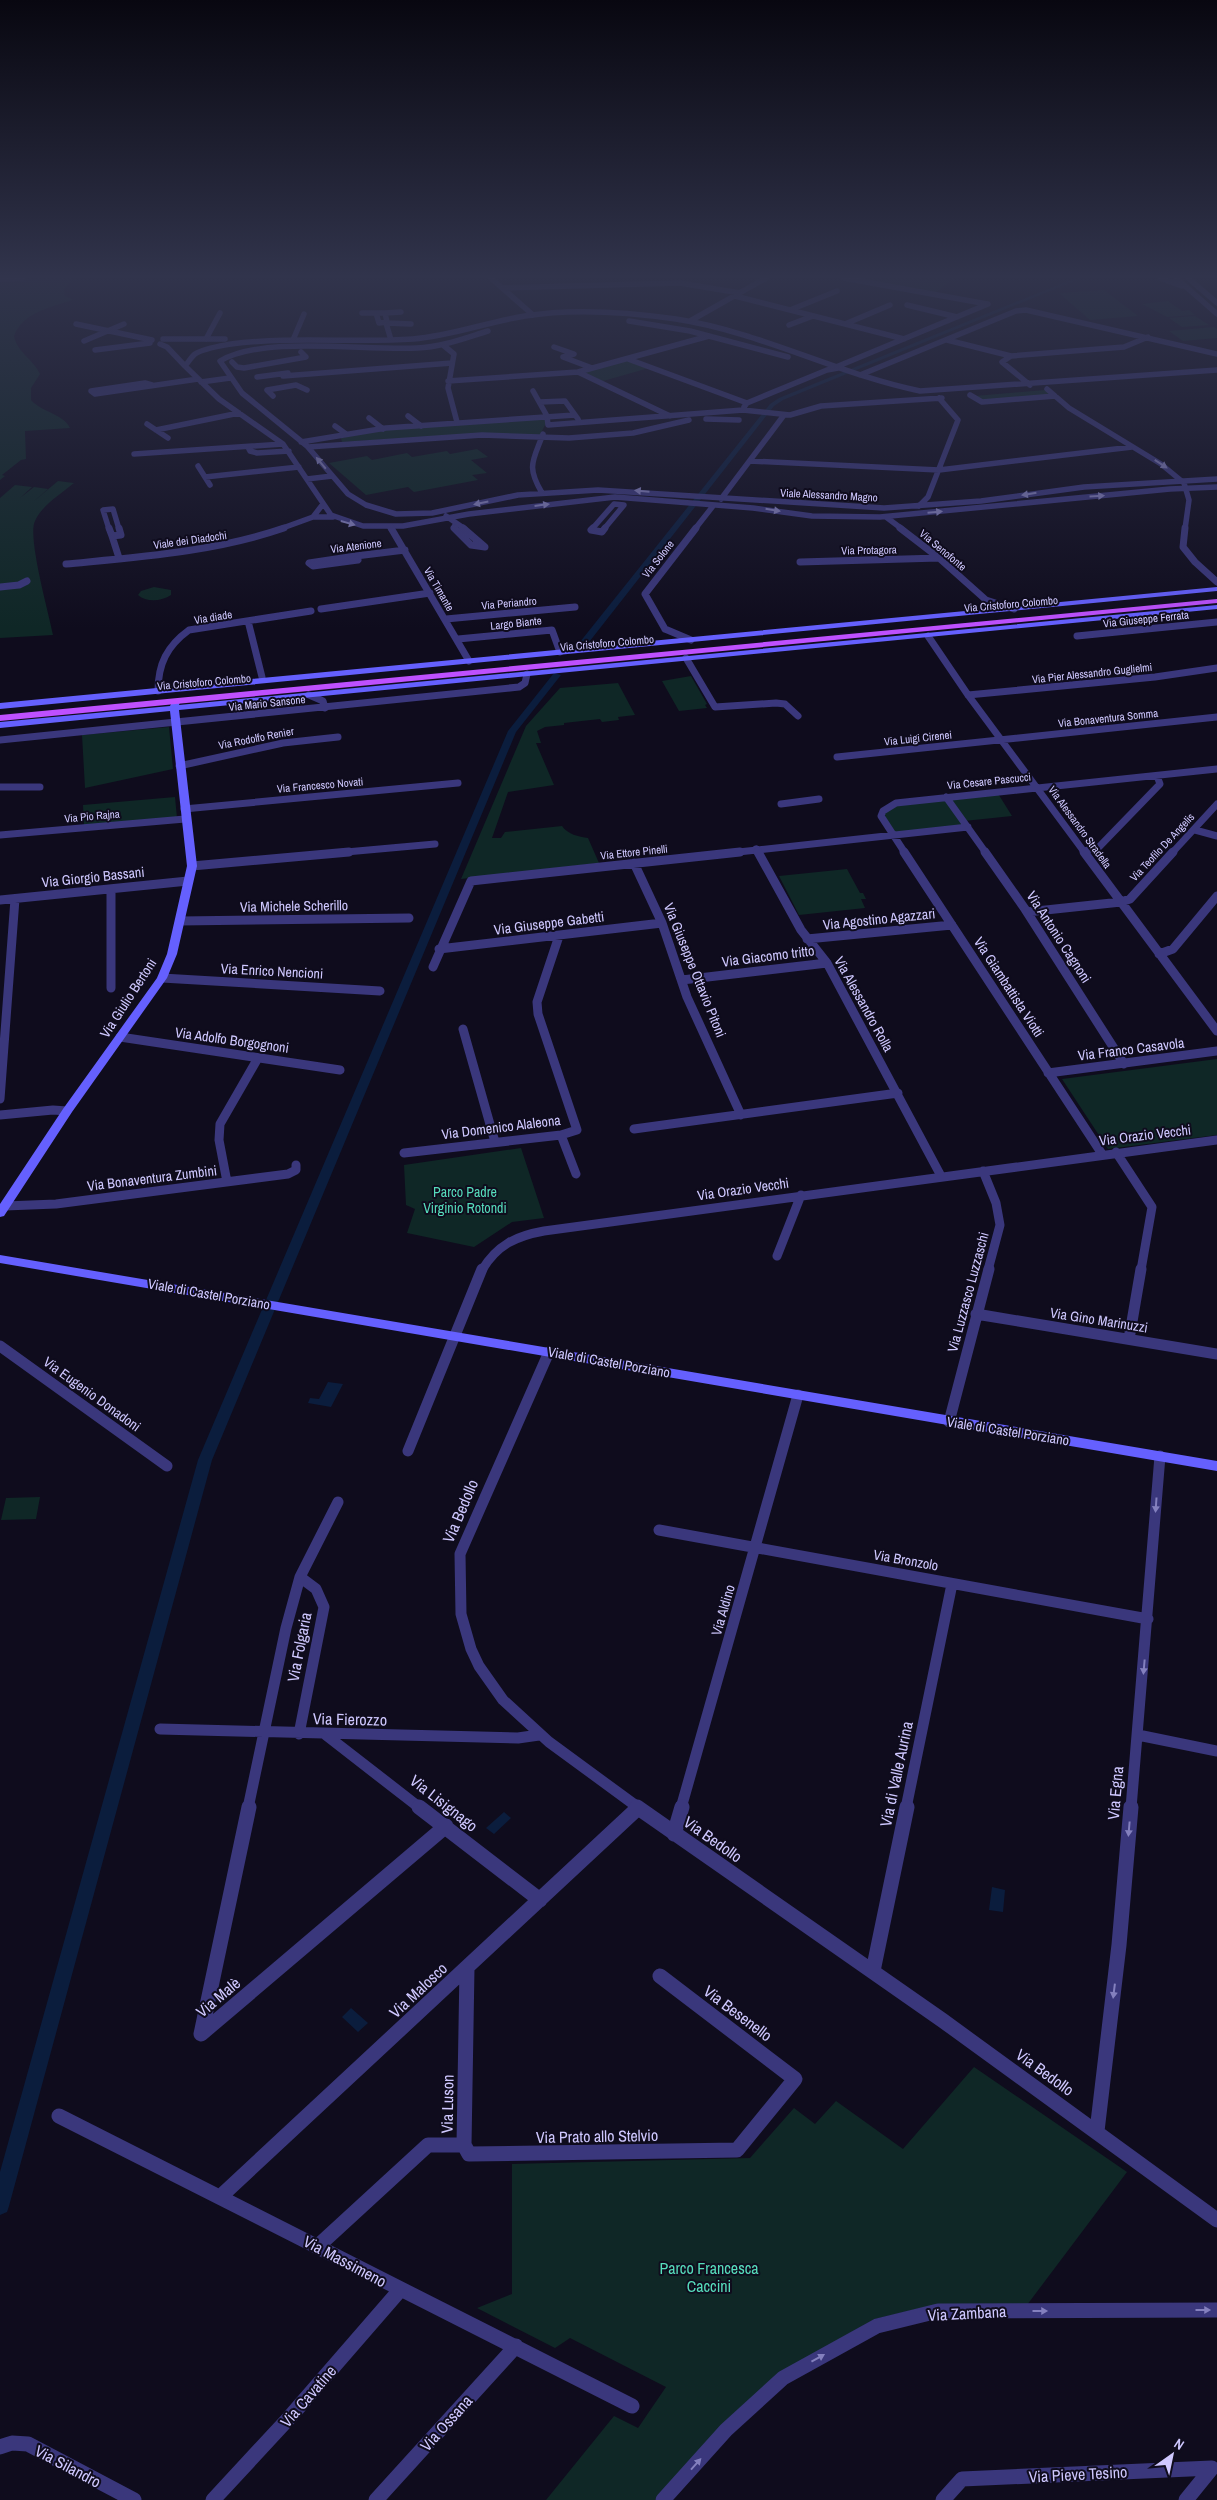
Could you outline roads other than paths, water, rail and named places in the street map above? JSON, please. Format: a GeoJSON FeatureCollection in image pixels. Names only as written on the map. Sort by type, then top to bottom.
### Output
{"type":"FeatureCollection","features":[{"type":"Feature","properties":{"kind":"main road","name":"Via Cristoforo Colombo"},"geometry":{"type":"LineString","coordinates":[[0,712],[74,705],[175,702],[1217,596]]}},
{"type":"Feature","properties":{"kind":"main road","name":"Via Cristoforo Colombo"},"geometry":{"type":"LineString","coordinates":[[0,718],[1217,601]]}},
{"type":"Feature","properties":{"kind":"street"},"geometry":{"type":"LineString","coordinates":[[217,395],[284,444],[333,517]]}},
{"type":"Feature","properties":{"kind":"street","name":"Viale Alessandro Magno"},"geometry":{"type":"LineString","coordinates":[[244,395],[308,447],[352,498],[375,509],[405,515],[441,512],[512,496],[609,490],[718,499],[864,507],[981,501],[1084,487],[1217,480]]}},
{"type":"Feature","properties":{"kind":"street"},"geometry":{"type":"LineString","coordinates":[[450,395],[457,422]]}},
{"type":"Feature","properties":{"kind":"street"},"geometry":{"type":"LineString","coordinates":[[535,395],[547,416],[548,425],[531,468],[533,478],[542,494]]}},
{"type":"Feature","properties":{"kind":"street"},"geometry":{"type":"LineString","coordinates":[[626,395],[671,416]]}},
{"type":"Feature","properties":{"kind":"street"},"geometry":{"type":"LineString","coordinates":[[725,395],[747,403]]}},
{"type":"Feature","properties":{"kind":"street"},"geometry":{"type":"LineString","coordinates":[[743,410],[747,403],[767,395]]}},
{"type":"Feature","properties":{"kind":"street"},"geometry":{"type":"LineString","coordinates":[[900,395],[905,400]]}},
{"type":"Feature","properties":{"kind":"street","name":"Viale Alessandro Magno"},"geometry":{"type":"LineString","coordinates":[[916,395],[939,398]]}},
{"type":"Feature","properties":{"kind":"street"},"geometry":{"type":"LineString","coordinates":[[970,395],[980,402],[1055,396],[1071,409],[1183,481],[1190,500],[1184,547],[1215,581],[1206,590]]}},
{"type":"Feature","properties":{"kind":"street"},"geometry":{"type":"LineString","coordinates":[[962,396],[975,395]]}},
{"type":"Feature","properties":{"kind":"street","name":"Viale Alessandro Magno"},"geometry":{"type":"LineString","coordinates":[[700,416],[743,410],[781,415],[801,413],[821,406],[947,397]]}},
{"type":"Feature","properties":{"kind":"street"},"geometry":{"type":"LineString","coordinates":[[911,514],[928,498],[958,420],[939,398]]}},
{"type":"Feature","properties":{"kind":"street"},"geometry":{"type":"LineString","coordinates":[[540,402],[565,401],[581,423]]}},
{"type":"Feature","properties":{"kind":"street"},"geometry":{"type":"LineString","coordinates":[[158,431],[198,425],[194,422],[240,413]]}},
{"type":"Feature","properties":{"kind":"street"},"geometry":{"type":"LineString","coordinates":[[301,442],[383,429],[457,422],[575,415]]}},
{"type":"Feature","properties":{"kind":"street"},"geometry":{"type":"LineString","coordinates":[[718,499],[750,461],[781,415]]}},
{"type":"Feature","properties":{"kind":"street"},"geometry":{"type":"LineString","coordinates":[[408,416],[421,426]]}},
{"type":"Feature","properties":{"kind":"street"},"geometry":{"type":"LineString","coordinates":[[548,425],[671,416],[700,416],[739,420]]}},
{"type":"Feature","properties":{"kind":"street"},"geometry":{"type":"LineString","coordinates":[[308,447],[482,436],[541,439],[634,433],[700,416]]}},
{"type":"Feature","properties":{"kind":"street"},"geometry":{"type":"LineString","coordinates":[[368,418],[383,429]]}},
{"type":"Feature","properties":{"kind":"street"},"geometry":{"type":"LineString","coordinates":[[147,424],[168,438]]}},
{"type":"Feature","properties":{"kind":"street"},"geometry":{"type":"LineString","coordinates":[[263,428],[279,425]]}},
{"type":"Feature","properties":{"kind":"street"},"geometry":{"type":"LineString","coordinates":[[335,426],[346,434]]}},
{"type":"Feature","properties":{"kind":"street"},"geometry":{"type":"LineString","coordinates":[[336,436],[340,444]]}},
{"type":"Feature","properties":{"kind":"street"},"geometry":{"type":"LineString","coordinates":[[134,454],[284,444]]}},
{"type":"Feature","properties":{"kind":"street"},"geometry":{"type":"LineString","coordinates":[[248,447],[254,453],[289,451]]}},
{"type":"Feature","properties":{"kind":"street"},"geometry":{"type":"LineString","coordinates":[[750,461],[939,470],[1132,447]]}},
{"type":"Feature","properties":{"kind":"street"},"geometry":{"type":"LineString","coordinates":[[198,466],[210,485]]}},
{"type":"Feature","properties":{"kind":"street"},"geometry":{"type":"LineString","coordinates":[[204,476],[299,467]]}},
{"type":"Feature","properties":{"kind":"street"},"geometry":{"type":"LineString","coordinates":[[307,479],[332,476]]}},
{"type":"Feature","properties":{"kind":"street","name":"Viale Alessandro Magno"},"geometry":{"type":"LineString","coordinates":[[333,517],[357,525],[390,527],[448,518],[640,498],[685,504],[750,507],[812,516],[886,517],[1187,488],[1217,487]]}},
{"type":"Feature","properties":{"kind":"street"},"geometry":{"type":"LineString","coordinates":[[741,500],[741,507]]}},
{"type":"Feature","properties":{"kind":"street"},"geometry":{"type":"LineString","coordinates":[[748,500],[750,507]]}},
{"type":"Feature","properties":{"kind":"street"},"geometry":{"type":"LineString","coordinates":[[613,501],[624,505],[602,532],[591,530],[608,510],[613,501]]}},
{"type":"Feature","properties":{"kind":"street","name":"Viale dei Diadochi"},"geometry":{"type":"LineString","coordinates":[[66,564],[230,545],[269,534],[312,517],[318,514],[323,504]]}},
{"type":"Feature","properties":{"kind":"street","name":"Via Solone"},"geometry":{"type":"LineString","coordinates":[[665,630],[645,594],[710,506]]}},
{"type":"Feature","properties":{"kind":"street"},"geometry":{"type":"LineString","coordinates":[[441,512],[455,524],[465,528],[485,547],[479,549],[473,547],[455,529],[455,524]]}},
{"type":"Feature","properties":{"kind":"street","name":"Viale dei Diadochi"},"geometry":{"type":"LineString","coordinates":[[312,517],[333,517]]}},
{"type":"Feature","properties":{"kind":"street","name":"Via Senofonte"},"geometry":{"type":"LineString","coordinates":[[886,517],[939,558],[986,600]]}},
{"type":"Feature","properties":{"kind":"street","name":"Via Timante"},"geometry":{"type":"LineString","coordinates":[[390,527],[458,639],[469,661]]}},
{"type":"Feature","properties":{"kind":"street"},"geometry":{"type":"LineString","coordinates":[[110,536],[119,558]]}},
{"type":"Feature","properties":{"kind":"street","name":"Via Atenione"},"geometry":{"type":"LineString","coordinates":[[310,562],[313,566],[358,560],[355,556],[405,550]]}},
{"type":"Feature","properties":{"kind":"street","name":"Via Protagora"},"geometry":{"type":"LineString","coordinates":[[800,562],[939,558]]}},
{"type":"Feature","properties":{"kind":"street"},"geometry":{"type":"LineString","coordinates":[[0,587],[19,584],[27,580]]}},
{"type":"Feature","properties":{"kind":"street","name":"Via Cristoforo Colombo"},"geometry":{"type":"LineString","coordinates":[[0,706],[1217,589]]}},
{"type":"Feature","properties":{"kind":"street"},"geometry":{"type":"LineString","coordinates":[[321,609],[430,593]]}},
{"type":"Feature","properties":{"kind":"street"},"geometry":{"type":"LineString","coordinates":[[978,613],[984,608],[986,600],[1014,609]]}},
{"type":"Feature","properties":{"kind":"street","name":"Via Periandro"},"geometry":{"type":"LineString","coordinates":[[446,619],[575,607]]}},
{"type":"Feature","properties":{"kind":"street","name":"Via Cristoforo Colombo"},"geometry":{"type":"LineString","coordinates":[[0,725],[175,702],[309,695],[1217,607]]}},
{"type":"Feature","properties":{"kind":"street","name":"Via diade"},"geometry":{"type":"LineString","coordinates":[[162,690],[160,663],[183,634],[189,630],[311,611]]}},
{"type":"Feature","properties":{"kind":"street"},"geometry":{"type":"LineString","coordinates":[[248,621],[262,677]]}},
{"type":"Feature","properties":{"kind":"street","name":"Via Giuseppe Ferrata"},"geometry":{"type":"LineString","coordinates":[[1077,636],[1217,622]]}},
{"type":"Feature","properties":{"kind":"street","name":"Largo Biante"},"geometry":{"type":"LineString","coordinates":[[458,639],[552,630],[560,652]]}},
{"type":"Feature","properties":{"kind":"street"},"geometry":{"type":"LineString","coordinates":[[656,643],[664,637],[665,630],[691,640]]}},
{"type":"Feature","properties":{"kind":"street","name":"Via Alessandro Stradella"},"geometry":{"type":"LineString","coordinates":[[928,636],[968,695],[1159,954],[1216,1026]]}},
{"type":"Feature","properties":{"kind":"street"},"geometry":{"type":"LineString","coordinates":[[686,658],[715,708],[776,703],[785,704],[798,716]]}},
{"type":"Feature","properties":{"kind":"street","name":"Via Cristoforo Colombo"},"geometry":{"type":"LineString","coordinates":[[519,668],[544,672]]}},
{"type":"Feature","properties":{"kind":"street","name":"Via Pier Alessandro Guglielmi"},"geometry":{"type":"LineString","coordinates":[[968,695],[1155,677],[1217,668]]}},
{"type":"Feature","properties":{"kind":"street","name":"Via Mario Sansone"},"geometry":{"type":"LineString","coordinates":[[0,740],[175,724],[519,687],[525,683],[528,674]]}},
{"type":"Feature","properties":{"kind":"street"},"geometry":{"type":"LineString","coordinates":[[162,690],[175,702]]}},
{"type":"Feature","properties":{"kind":"street"},"geometry":{"type":"LineString","coordinates":[[309,695],[323,701],[325,708]]}},
{"type":"Feature","properties":{"kind":"street"},"geometry":{"type":"LineString","coordinates":[[54,700],[74,705]]}},
{"type":"Feature","properties":{"kind":"street","name":"Via Giulio Bertoni"},"geometry":{"type":"LineString","coordinates":[[3,1209],[68,1111],[162,978],[171,957],[192,866],[179,766],[175,702]]}},
{"type":"Feature","properties":{"kind":"street","name":"Via Bonaventura Somma"},"geometry":{"type":"LineString","coordinates":[[1001,740],[1217,717]]}},
{"type":"Feature","properties":{"kind":"street","name":"Via Rodolfo Renier"},"geometry":{"type":"LineString","coordinates":[[179,766],[283,743],[338,737]]}},
{"type":"Feature","properties":{"kind":"street","name":"Via Luigi Cirenei"},"geometry":{"type":"LineString","coordinates":[[837,758],[1001,740]]}},
{"type":"Feature","properties":{"kind":"street","name":"Via Cesare Pascucci"},"geometry":{"type":"LineString","coordinates":[[893,834],[882,816],[883,811],[896,803],[1217,769]]}},
{"type":"Feature","properties":{"kind":"street"},"geometry":{"type":"LineString","coordinates":[[1084,851],[1098,848],[1105,841],[1160,784],[1157,776]]}},
{"type":"Feature","properties":{"kind":"street","name":"Via Francesco Novati"},"geometry":{"type":"LineString","coordinates":[[185,814],[458,783]]}},
{"type":"Feature","properties":{"kind":"street"},"geometry":{"type":"LineString","coordinates":[[0,787],[40,787]]}},
{"type":"Feature","properties":{"kind":"street","name":"Via Antonio Cagnoni"},"geometry":{"type":"LineString","coordinates":[[946,797],[1027,912],[1124,1064]]}},
{"type":"Feature","properties":{"kind":"street"},"geometry":{"type":"LineString","coordinates":[[781,804],[819,800]]}},
{"type":"Feature","properties":{"kind":"street","name":"Via Teofilo De Angelis"},"geometry":{"type":"LineString","coordinates":[[1121,902],[1130,899],[1217,804]]}},
{"type":"Feature","properties":{"kind":"street","name":"Via Pio Rajna"},"geometry":{"type":"LineString","coordinates":[[0,835],[185,814]]}},
{"type":"Feature","properties":{"kind":"street","name":"Via Ettore Pinelli"},"geometry":{"type":"LineString","coordinates":[[433,967],[439,949],[471,881],[968,827]]}},
{"type":"Feature","properties":{"kind":"street"},"geometry":{"type":"LineString","coordinates":[[1194,830],[1217,836]]}},
{"type":"Feature","properties":{"kind":"street","name":"Via Giambattista Viotti"},"geometry":{"type":"LineString","coordinates":[[893,834],[1102,1154]]}},
{"type":"Feature","properties":{"kind":"street"},"geometry":{"type":"LineString","coordinates":[[192,866],[435,844]]}},
{"type":"Feature","properties":{"kind":"street","name":"Via Alessandro Rolla"},"geometry":{"type":"LineString","coordinates":[[756,849],[807,939],[827,962],[941,1176]]}},
{"type":"Feature","properties":{"kind":"street","name":"Via Giuseppe Ottavio Pitoni"},"geometry":{"type":"LineString","coordinates":[[634,863],[662,923],[687,997],[741,1115]]}},
{"type":"Feature","properties":{"kind":"street","name":"Via Giorgio Bassani"},"geometry":{"type":"LineString","coordinates":[[0,900],[188,882]]}},
{"type":"Feature","properties":{"kind":"street"},"geometry":{"type":"LineString","coordinates":[[110,988],[111,889]]}},
{"type":"Feature","properties":{"kind":"street"},"geometry":{"type":"LineString","coordinates":[[1159,954],[1173,949],[1217,896]]}},
{"type":"Feature","properties":{"kind":"street"},"geometry":{"type":"LineString","coordinates":[[0,1099],[15,899]]}},
{"type":"Feature","properties":{"kind":"street"},"geometry":{"type":"LineString","coordinates":[[1027,912],[1121,902]]}},
{"type":"Feature","properties":{"kind":"street","name":"Via Michele Scherillo"},"geometry":{"type":"LineString","coordinates":[[180,921],[409,918]]}},
{"type":"Feature","properties":{"kind":"street","name":"Via Giuseppe Gabetti"},"geometry":{"type":"LineString","coordinates":[[439,949],[662,923]]}},
{"type":"Feature","properties":{"kind":"street","name":"Via Agostino Agazzari"},"geometry":{"type":"LineString","coordinates":[[807,939],[952,925]]}},
{"type":"Feature","properties":{"kind":"street","name":"Via Domenico Alaleona"},"geometry":{"type":"LineString","coordinates":[[404,1153],[562,1135],[572,1133],[578,1128],[538,1014],[537,1002],[559,936]]}},
{"type":"Feature","properties":{"kind":"street","name":"Via Giacomo tritto"},"geometry":{"type":"LineString","coordinates":[[682,980],[827,962]]}},
{"type":"Feature","properties":{"kind":"street","name":"Via Enrico Nencioni"},"geometry":{"type":"LineString","coordinates":[[162,978],[380,991]]}},
{"type":"Feature","properties":{"kind":"street"},"geometry":{"type":"LineString","coordinates":[[463,1029],[494,1142]]}},
{"type":"Feature","properties":{"kind":"street","name":"Via Adolfo Borgognoni"},"geometry":{"type":"LineString","coordinates":[[120,1037],[340,1070]]}},
{"type":"Feature","properties":{"kind":"street","name":"Via Franco Casavola"},"geometry":{"type":"LineString","coordinates":[[1048,1073],[1217,1051]]}},
{"type":"Feature","properties":{"kind":"street"},"geometry":{"type":"LineString","coordinates":[[227,1182],[219,1140],[220,1127],[238,1089],[258,1058]]}},
{"type":"Feature","properties":{"kind":"street"},"geometry":{"type":"LineString","coordinates":[[634,1129],[898,1093]]}},
{"type":"Feature","properties":{"kind":"street"},"geometry":{"type":"LineString","coordinates":[[0,1115],[53,1110],[68,1111]]}},
{"type":"Feature","properties":{"kind":"street"},"geometry":{"type":"LineString","coordinates":[[562,1135],[576,1174]]}},
{"type":"Feature","properties":{"kind":"street","name":"Via Orazio Vecchi"},"geometry":{"type":"LineString","coordinates":[[408,1451],[482,1268],[497,1249],[514,1237],[557,1229],[801,1195],[1217,1140]]}},
{"type":"Feature","properties":{"kind":"street"},"geometry":{"type":"LineString","coordinates":[[1116,1152],[1152,1207],[1129,1338]]}},
{"type":"Feature","properties":{"kind":"street","name":"Via Bonaventura Zumbini"},"geometry":{"type":"LineString","coordinates":[[3,1209],[56,1204],[290,1173],[296,1170],[296,1165]]}},
{"type":"Feature","properties":{"kind":"street","name":"Via Luzzasco Luzzaschi"},"geometry":{"type":"LineString","coordinates":[[949,1422],[1000,1225],[996,1203],[983,1171]]}},
{"type":"Feature","properties":{"kind":"street"},"geometry":{"type":"LineString","coordinates":[[777,1256],[801,1195]]}},
{"type":"Feature","properties":{"kind":"street","name":"Viale di Castel Porziano"},"geometry":{"type":"LineString","coordinates":[[0,1259],[949,1422],[1217,1466]]}},
{"type":"Feature","properties":{"kind":"street","name":"Via Gino Marinuzzi"},"geometry":{"type":"LineString","coordinates":[[976,1314],[1217,1354]]}},
{"type":"Feature","properties":{"kind":"street","name":"Via Eugenio Donadoni"},"geometry":{"type":"LineString","coordinates":[[0,1346],[167,1466]]}},
{"type":"Feature","properties":{"kind":"street","name":"Via Bedollo"},"geometry":{"type":"LineString","coordinates":[[549,1352],[460,1554],[458,1587],[461,1622],[476,1664],[502,1699],[539,1735],[638,1808],[873,1971],[1097,2131],[1217,2220]]}},
{"type":"Feature","properties":{"kind":"street","name":"Via Aldino"},"geometry":{"type":"LineString","coordinates":[[674,1834],[798,1395]]}},
{"type":"Feature","properties":{"kind":"street","name":"Via Egna"},"geometry":{"type":"LineString","coordinates":[[1097,2131],[1119,1945],[1148,1619],[1160,1456]]}},
{"type":"Feature","properties":{"kind":"street","name":"Via Folgaria"},"geometry":{"type":"LineString","coordinates":[[263,1733],[300,1577],[338,1502]]}},
{"type":"Feature","properties":{"kind":"street","name":"Via Bronzolo"},"geometry":{"type":"LineString","coordinates":[[659,1530],[1148,1619]]}},
{"type":"Feature","properties":{"kind":"street","name":"Via Folgaria"},"geometry":{"type":"LineString","coordinates":[[299,1734],[324,1607],[316,1588],[300,1577]]}},
{"type":"Feature","properties":{"kind":"street","name":"Via di Valle Aurina"},"geometry":{"type":"LineString","coordinates":[[873,1971],[952,1584]]}},
{"type":"Feature","properties":{"kind":"street","name":"Via Fierozzo"},"geometry":{"type":"LineString","coordinates":[[160,1729],[299,1734],[518,1738],[539,1735]]}},
{"type":"Feature","properties":{"kind":"street","name":"Via Malè"},"geometry":{"type":"LineString","coordinates":[[263,1733],[201,2034],[446,1826]]}},
{"type":"Feature","properties":{"kind":"street","name":"Via Lisignago"},"geometry":{"type":"LineString","coordinates":[[326,1734],[540,1900]]}},
{"type":"Feature","properties":{"kind":"street"},"geometry":{"type":"LineString","coordinates":[[1138,1735],[1217,1751]]}},
{"type":"Feature","properties":{"kind":"street","name":"Via Malosco"},"geometry":{"type":"LineString","coordinates":[[220,2197],[638,1808]]}},
{"type":"Feature","properties":{"kind":"street","name":"Via Luson"},"geometry":{"type":"LineString","coordinates":[[318,2246],[428,2145],[464,2145],[467,1968]]}},
{"type":"Feature","properties":{"kind":"street","name":"Via Besenello"},"geometry":{"type":"LineString","coordinates":[[660,1976],[795,2078],[737,2150]]}},
{"type":"Feature","properties":{"kind":"street","name":"Via Massimeno"},"geometry":{"type":"LineString","coordinates":[[59,2116],[632,2406]]}},
{"type":"Feature","properties":{"kind":"street","name":"Via Prato allo Stelvio"},"geometry":{"type":"LineString","coordinates":[[464,2145],[467,2152],[473,2156],[737,2150]]}},
{"type":"Feature","properties":{"kind":"street","name":"Via Cavatine"},"geometry":{"type":"LineString","coordinates":[[213,2500],[289,2418],[400,2290]]}},
{"type":"Feature","properties":{"kind":"street","name":"Via Zambana"},"geometry":{"type":"LineString","coordinates":[[663,2500],[726,2430],[783,2378],[877,2326],[938,2311],[1217,2310]]}},
{"type":"Feature","properties":{"kind":"street","name":"Via Ossana"},"geometry":{"type":"LineString","coordinates":[[376,2500],[516,2346]]}},
{"type":"Feature","properties":{"kind":"street","name":"Via Silandro"},"geometry":{"type":"LineString","coordinates":[[0,2447],[12,2443],[28,2444],[134,2500]]}},
{"type":"Feature","properties":{"kind":"street","name":"Via Pieve Tesino"},"geometry":{"type":"LineString","coordinates":[[943,2500],[962,2479],[1212,2468],[1186,2500]]}},
{"type":"Feature","properties":{"kind":"water"},"geometry":{"type":"Polygon","coordinates":[[[328,1382],[343,1384],[331,1407],[308,1403],[310,1398],[319,1399],[328,1382]]]}},
{"type":"Feature","properties":{"kind":"water"},"geometry":{"type":"Polygon","coordinates":[[[504,1812],[511,1818],[494,1834],[486,1828],[504,1812]]]}},
{"type":"Feature","properties":{"kind":"water"},"geometry":{"type":"Polygon","coordinates":[[[992,1887],[1005,1890],[1003,1912],[989,1910],[992,1887]]]}},
{"type":"Feature","properties":{"kind":"water"},"geometry":{"type":"Polygon","coordinates":[[[351,2008],[368,2023],[358,2032],[342,2017],[351,2008]]]}},
{"type":"Feature","properties":{"kind":"waterway"},"geometry":{"type":"LineString","coordinates":[[583,644],[772,405],[792,395]]}},
{"type":"Feature","properties":{"kind":"waterway"},"geometry":{"type":"LineString","coordinates":[[0,2206],[205,1460],[512,731],[557,675]]}},
{"type":"Feature","properties":{"kind":"park label","name":"Parco Padre Virginio Rotondi"},"geometry":{"type":"Point","coordinates":[465,1200]}},
{"type":"Feature","properties":{"kind":"park label","name":"Parco Francesca Caccini"},"geometry":{"type":"Point","coordinates":[709,2277]}}]}
